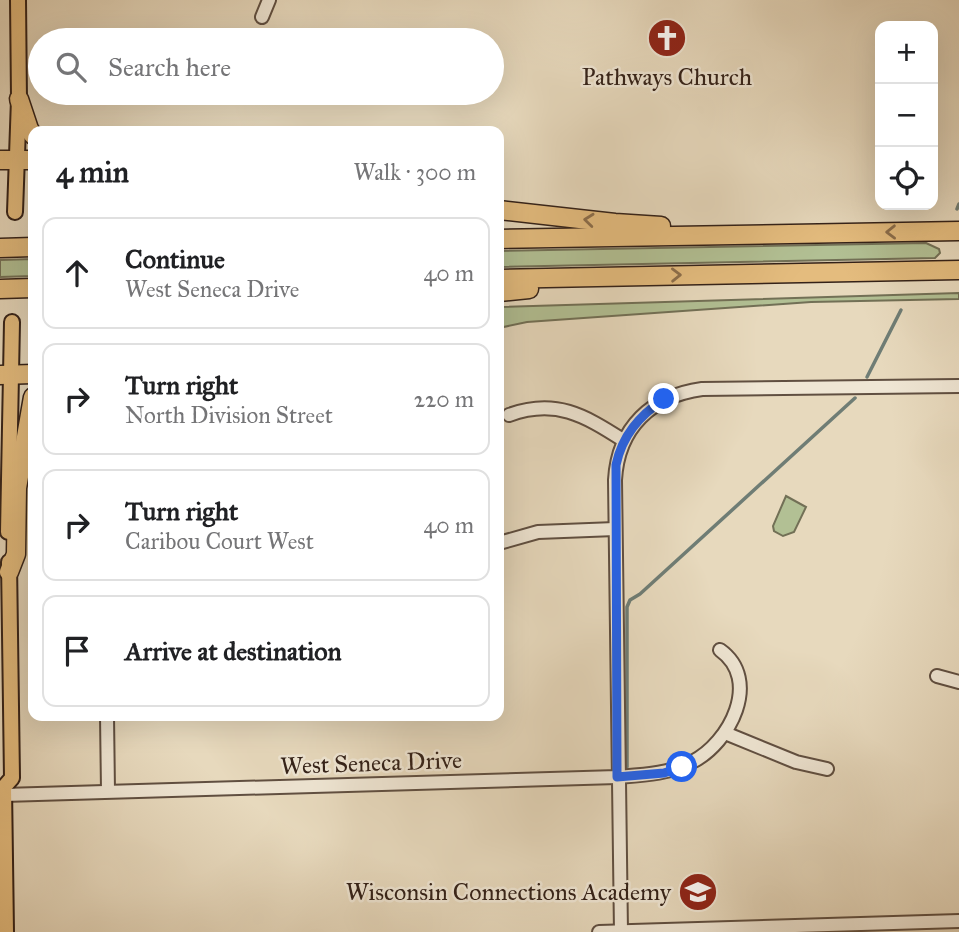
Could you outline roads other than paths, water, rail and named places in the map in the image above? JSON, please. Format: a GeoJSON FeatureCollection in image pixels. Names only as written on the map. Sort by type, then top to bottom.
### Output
{"type":"FeatureCollection","features":[{"type":"Feature","properties":{"kind":"highway"},"geometry":{"type":"LineString","coordinates":[[19,99],[28,126]]}},
{"type":"Feature","properties":{"kind":"highway"},"geometry":{"type":"LineString","coordinates":[[504,210],[615,223],[715,227],[755,235]]}},
{"type":"Feature","properties":{"kind":"highway"},"geometry":{"type":"LineString","coordinates":[[504,239],[959,231]]}},
{"type":"Feature","properties":{"kind":"highway"},"geometry":{"type":"LineString","coordinates":[[0,248],[28,247]]}},
{"type":"Feature","properties":{"kind":"highway"},"geometry":{"type":"LineString","coordinates":[[504,279],[959,270]]}},
{"type":"Feature","properties":{"kind":"highway"},"geometry":{"type":"LineString","coordinates":[[504,291],[580,287],[608,276]]}},
{"type":"Feature","properties":{"kind":"highway"},"geometry":{"type":"LineString","coordinates":[[0,289],[28,288]]}},
{"type":"Feature","properties":{"kind":"highway"},"geometry":{"type":"LineString","coordinates":[[5,375],[28,374]]}},
{"type":"Feature","properties":{"kind":"highway"},"geometry":{"type":"LineString","coordinates":[[9,572],[16,554],[17,488],[28,425]]}},
{"type":"Feature","properties":{"kind":"main road"},"geometry":{"type":"LineString","coordinates":[[15,212],[19,0]]}},
{"type":"Feature","properties":{"kind":"main road"},"geometry":{"type":"LineString","coordinates":[[6,932],[3,788],[12,778],[5,375],[12,322]]}},
{"type":"Feature","properties":{"kind":"street"},"geometry":{"type":"LineString","coordinates":[[262,17],[269,0]]}},
{"type":"Feature","properties":{"kind":"street"},"geometry":{"type":"LineString","coordinates":[[621,932],[615,529],[616,465],[623,440],[648,410],[664,399],[682,392],[702,389],[959,386]]}},
{"type":"Feature","properties":{"kind":"street"},"geometry":{"type":"LineString","coordinates":[[509,415],[535,407],[567,411],[602,426],[623,440]]}},
{"type":"Feature","properties":{"kind":"street"},"geometry":{"type":"LineString","coordinates":[[504,542],[538,532],[615,529]]}},
{"type":"Feature","properties":{"kind":"street"},"geometry":{"type":"LineString","coordinates":[[720,650],[729,656],[737,667],[740,679],[738,705],[725,733],[796,762],[827,769]]}},
{"type":"Feature","properties":{"kind":"street"},"geometry":{"type":"LineString","coordinates":[[937,676],[959,682]]}},
{"type":"Feature","properties":{"kind":"street"},"geometry":{"type":"LineString","coordinates":[[107,721],[107,792]]}},
{"type":"Feature","properties":{"kind":"street","name":"West Seneca Drive"},"geometry":{"type":"LineString","coordinates":[[3,788],[107,792],[617,777],[664,773],[682,767],[711,749],[725,733]]}},
{"type":"Feature","properties":{"kind":"street"},"geometry":{"type":"LineString","coordinates":[[599,932],[959,920]]}},
{"type":"Feature","properties":{"kind":"waterway"},"geometry":{"type":"LineString","coordinates":[[957,209],[959,204]]}},
{"type":"Feature","properties":{"kind":"waterway"},"geometry":{"type":"LineString","coordinates":[[867,377],[901,310]]}},
{"type":"Feature","properties":{"kind":"waterway"},"geometry":{"type":"LineString","coordinates":[[627,767],[627,607],[630,600],[640,594],[855,398]]}},
{"type":"Feature","properties":{"kind":"place","name":"Pathways Church"},"geometry":{"type":"Point","coordinates":[667,38]}},
{"type":"Feature","properties":{"kind":"place","name":"Wisconsin Connections Academy"},"geometry":{"type":"Point","coordinates":[698,892]}}]}
